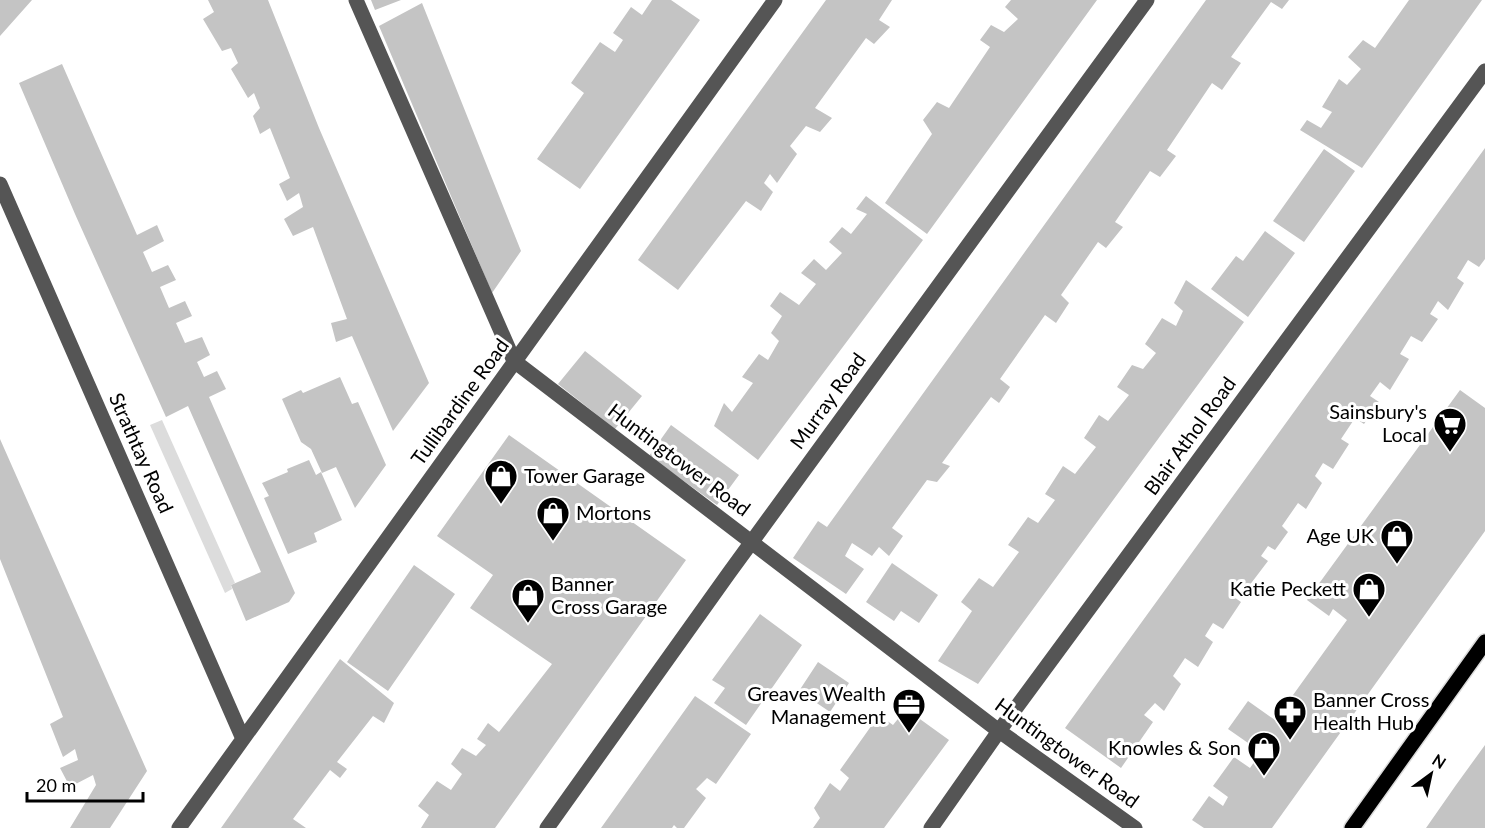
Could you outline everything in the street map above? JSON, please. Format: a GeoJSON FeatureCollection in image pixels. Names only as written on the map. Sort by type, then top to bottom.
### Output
{"type":"FeatureCollection","features":[{"type":"Feature","properties":{"kind":"main road"},"geometry":{"type":"LineString","coordinates":[[1355,827],[1485,642]]}},
{"type":"Feature","properties":{"kind":"street","name":"Huntingtower Road"},"geometry":{"type":"LineString","coordinates":[[356,0],[514,361],[999,731],[1135,828]]}},
{"type":"Feature","properties":{"kind":"street","name":"Murray Road"},"geometry":{"type":"LineString","coordinates":[[547,828],[752,542],[1147,0]]}},
{"type":"Feature","properties":{"kind":"street","name":"Tullibardine Road"},"geometry":{"type":"LineString","coordinates":[[179,828],[767,3]]}},
{"type":"Feature","properties":{"kind":"street","name":"Blair Athol Road"},"geometry":{"type":"LineString","coordinates":[[931,828],[999,731],[1485,71]]}},
{"type":"Feature","properties":{"kind":"street","name":"Strathtay Road"},"geometry":{"type":"LineString","coordinates":[[0,184],[243,739]]}},
{"type":"Feature","properties":{"kind":"shaded area"},"geometry":{"type":"Polygon","coordinates":[[[162,420],[235,583],[231,585],[232,589],[225,593],[150,425],[162,420]]]}},
{"type":"Feature","properties":{"kind":"building"},"geometry":{"type":"Polygon","coordinates":[[[0,0],[32,0],[0,36],[0,0]]]}},
{"type":"Feature","properties":{"kind":"building"},"geometry":{"type":"Polygon","coordinates":[[[208,0],[268,0],[319,128],[429,383],[393,431],[352,336],[336,342],[331,323],[347,319],[313,227],[293,236],[284,219],[303,207],[299,193],[287,201],[279,184],[290,178],[270,128],[260,134],[253,116],[260,108],[254,93],[248,98],[231,69],[238,63],[231,48],[222,51],[203,19],[214,12],[208,0]]]}},
{"type":"Feature","properties":{"kind":"building"},"geometry":{"type":"Polygon","coordinates":[[[371,0],[401,0],[375,10],[371,0]]]}},
{"type":"Feature","properties":{"kind":"building"},"geometry":{"type":"Polygon","coordinates":[[[652,0],[671,0],[700,20],[580,189],[537,159],[584,93],[571,83],[600,42],[615,52],[623,40],[613,33],[631,7],[642,15],[652,0]]]}},
{"type":"Feature","properties":{"kind":"building"},"geometry":{"type":"Polygon","coordinates":[[[826,0],[892,0],[879,20],[890,27],[874,44],[866,38],[815,108],[832,118],[820,132],[806,126],[790,146],[797,154],[777,183],[770,174],[764,183],[773,192],[761,211],[746,201],[678,290],[638,260],[826,0]]]}},
{"type":"Feature","properties":{"kind":"building"},"geometry":{"type":"Polygon","coordinates":[[[1011,0],[1097,0],[927,234],[885,203],[932,134],[923,120],[937,102],[949,108],[990,47],[980,40],[991,25],[1004,32],[1018,19],[1005,7],[1011,0]]]}},
{"type":"Feature","properties":{"kind":"building"},"geometry":{"type":"Polygon","coordinates":[[[1206,0],[1289,0],[1282,9],[1271,2],[1231,57],[1241,63],[1222,90],[1212,83],[1167,150],[1176,156],[1160,177],[1150,171],[1115,222],[1123,227],[1106,248],[1098,242],[1061,295],[1069,303],[1056,323],[1045,315],[1000,379],[1010,387],[999,403],[991,397],[942,463],[950,466],[937,482],[927,480],[892,528],[903,536],[889,556],[879,547],[872,556],[852,543],[845,556],[864,569],[846,594],[793,558],[818,521],[827,527],[1206,0]]]}},
{"type":"Feature","properties":{"kind":"building"},"geometry":{"type":"Polygon","coordinates":[[[1409,0],[1482,0],[1362,168],[1300,130],[1307,120],[1321,128],[1332,112],[1322,107],[1339,79],[1347,85],[1361,69],[1348,57],[1363,40],[1375,48],[1409,0]]]}},
{"type":"Feature","properties":{"kind":"building"},"geometry":{"type":"Polygon","coordinates":[[[422,3],[521,251],[492,293],[379,26],[422,3]]]}},
{"type":"Feature","properties":{"kind":"building"},"geometry":{"type":"Polygon","coordinates":[[[62,64],[137,235],[157,225],[164,241],[143,252],[152,272],[168,265],[176,280],[160,287],[169,308],[185,301],[192,316],[176,323],[185,343],[202,337],[210,355],[197,362],[204,377],[217,371],[226,389],[209,397],[295,593],[289,602],[246,621],[231,585],[261,572],[188,406],[166,417],[19,83],[62,64]]]}},
{"type":"Feature","properties":{"kind":"building"},"geometry":{"type":"Polygon","coordinates":[[[1485,148],[1485,259],[1479,267],[1468,260],[1457,278],[1464,283],[1448,310],[1438,301],[1430,314],[1438,319],[1422,342],[1411,336],[1400,354],[1409,359],[1390,390],[1380,382],[1370,396],[1379,402],[1364,424],[1355,418],[1341,439],[1349,444],[1333,469],[1323,463],[1315,476],[1322,483],[1306,509],[1298,503],[1282,526],[1288,532],[1275,550],[1268,546],[1261,556],[1268,561],[1249,586],[1240,581],[1231,595],[1241,602],[1223,629],[1213,623],[1205,636],[1213,642],[1198,667],[1185,658],[1173,676],[1181,684],[1164,711],[1155,703],[1144,715],[1153,722],[1121,768],[1065,728],[1485,148]]]}},
{"type":"Feature","properties":{"kind":"building"},"geometry":{"type":"Polygon","coordinates":[[[1324,149],[1355,171],[1304,242],[1273,221],[1324,149]]]}},
{"type":"Feature","properties":{"kind":"building"},"geometry":{"type":"Polygon","coordinates":[[[866,196],[923,240],[758,460],[714,426],[724,403],[732,412],[753,383],[742,377],[759,354],[768,360],[779,341],[771,333],[782,316],[770,306],[780,292],[799,305],[816,284],[801,273],[814,259],[826,270],[842,253],[829,242],[842,227],[851,234],[867,214],[856,209],[866,196]]]}},
{"type":"Feature","properties":{"kind":"building"},"geometry":{"type":"Polygon","coordinates":[[[1265,231],[1295,253],[1248,317],[1211,289],[1236,256],[1243,261],[1265,231]]]}},
{"type":"Feature","properties":{"kind":"building"},"geometry":{"type":"Polygon","coordinates":[[[1186,280],[1244,322],[978,684],[938,661],[972,611],[961,602],[979,578],[993,587],[1019,552],[1008,545],[1028,517],[1038,523],[1055,500],[1045,494],[1063,466],[1075,474],[1096,447],[1084,438],[1099,415],[1108,421],[1129,395],[1117,387],[1132,365],[1143,369],[1156,353],[1145,344],[1162,318],[1176,326],[1183,311],[1174,303],[1186,280]]]}},
{"type":"Feature","properties":{"kind":"building"},"geometry":{"type":"Polygon","coordinates":[[[585,351],[642,396],[615,429],[558,384],[585,351]]]}},
{"type":"Feature","properties":{"kind":"building"},"geometry":{"type":"Polygon","coordinates":[[[340,377],[352,404],[358,402],[386,465],[355,508],[336,467],[322,473],[311,449],[301,442],[282,399],[301,390],[303,393],[340,377]]]}},
{"type":"Feature","properties":{"kind":"building"},"geometry":{"type":"Polygon","coordinates":[[[1460,390],[1485,408],[1485,531],[1272,828],[1204,828],[1192,820],[1209,796],[1223,806],[1228,797],[1213,786],[1234,757],[1250,768],[1261,752],[1228,729],[1248,701],[1275,720],[1347,620],[1333,609],[1329,616],[1307,600],[1460,390]]]}},
{"type":"Feature","properties":{"kind":"building"},"geometry":{"type":"Polygon","coordinates":[[[671,425],[739,475],[717,505],[649,456],[671,425]]]}},
{"type":"Feature","properties":{"kind":"building"},"geometry":{"type":"Polygon","coordinates":[[[509,435],[686,560],[495,828],[421,828],[429,815],[418,806],[437,781],[451,790],[462,774],[451,764],[462,748],[476,756],[486,745],[477,739],[488,723],[499,732],[552,664],[470,608],[493,575],[437,536],[509,435]]]}},
{"type":"Feature","properties":{"kind":"building"},"geometry":{"type":"Polygon","coordinates":[[[0,439],[147,771],[110,828],[70,828],[96,785],[93,775],[70,787],[60,768],[78,760],[75,749],[63,757],[50,724],[63,717],[0,559],[0,439]]]}},
{"type":"Feature","properties":{"kind":"building"},"geometry":{"type":"Polygon","coordinates":[[[309,460],[316,475],[321,472],[342,520],[314,533],[317,542],[288,554],[264,498],[269,496],[262,483],[309,460]]]}},
{"type":"Feature","properties":{"kind":"building"},"geometry":{"type":"Polygon","coordinates":[[[892,563],[938,595],[919,623],[901,611],[894,621],[866,602],[892,563]]]}},
{"type":"Feature","properties":{"kind":"building"},"geometry":{"type":"Polygon","coordinates":[[[414,565],[455,594],[388,691],[347,662],[414,565]]]}},
{"type":"Feature","properties":{"kind":"building"},"geometry":{"type":"Polygon","coordinates":[[[760,614],[802,645],[746,725],[714,703],[725,688],[712,680],[760,614]]]}},
{"type":"Feature","properties":{"kind":"building"},"geometry":{"type":"Polygon","coordinates":[[[340,659],[394,703],[384,723],[373,716],[337,762],[347,769],[340,778],[330,770],[293,819],[306,828],[221,828],[340,659]]]}},
{"type":"Feature","properties":{"kind":"building"},"geometry":{"type":"Polygon","coordinates":[[[818,662],[849,683],[830,712],[799,691],[818,662]]]}},
{"type":"Feature","properties":{"kind":"building"},"geometry":{"type":"Polygon","coordinates":[[[695,696],[751,734],[716,784],[707,778],[696,789],[706,798],[684,828],[677,828],[674,825],[672,828],[601,828],[695,696]]]}},
{"type":"Feature","properties":{"kind":"building"},"geometry":{"type":"Polygon","coordinates":[[[906,709],[949,740],[884,828],[813,828],[820,818],[814,808],[830,783],[840,791],[849,778],[840,770],[879,715],[893,725],[906,709]]]}},
{"type":"Feature","properties":{"kind":"building"},"geometry":{"type":"Polygon","coordinates":[[[1485,745],[1485,828],[1426,828],[1456,785],[1485,745]]]}},
{"type":"Feature","properties":{"kind":"place","name":"Sainsbury's Local"},"geometry":{"type":"Point","coordinates":[1450,453]}},
{"type":"Feature","properties":{"kind":"place","name":"Tower Garage"},"geometry":{"type":"Point","coordinates":[501,505]}},
{"type":"Feature","properties":{"kind":"place","name":"Mortons"},"geometry":{"type":"Point","coordinates":[553,542]}},
{"type":"Feature","properties":{"kind":"place","name":"Age UK"},"geometry":{"type":"Point","coordinates":[1397,565]}},
{"type":"Feature","properties":{"kind":"place","name":"Katie Peckett"},"geometry":{"type":"Point","coordinates":[1369,618]}},
{"type":"Feature","properties":{"kind":"place","name":"Banner Cross Garage"},"geometry":{"type":"Point","coordinates":[528,624]}},
{"type":"Feature","properties":{"kind":"place","name":"Greaves Wealth Management"},"geometry":{"type":"Point","coordinates":[909,734]}},
{"type":"Feature","properties":{"kind":"place","name":"Banner Cross Health Hub"},"geometry":{"type":"Point","coordinates":[1290,741]}},
{"type":"Feature","properties":{"kind":"place","name":"Knowles & Son"},"geometry":{"type":"Point","coordinates":[1264,777]}}]}
